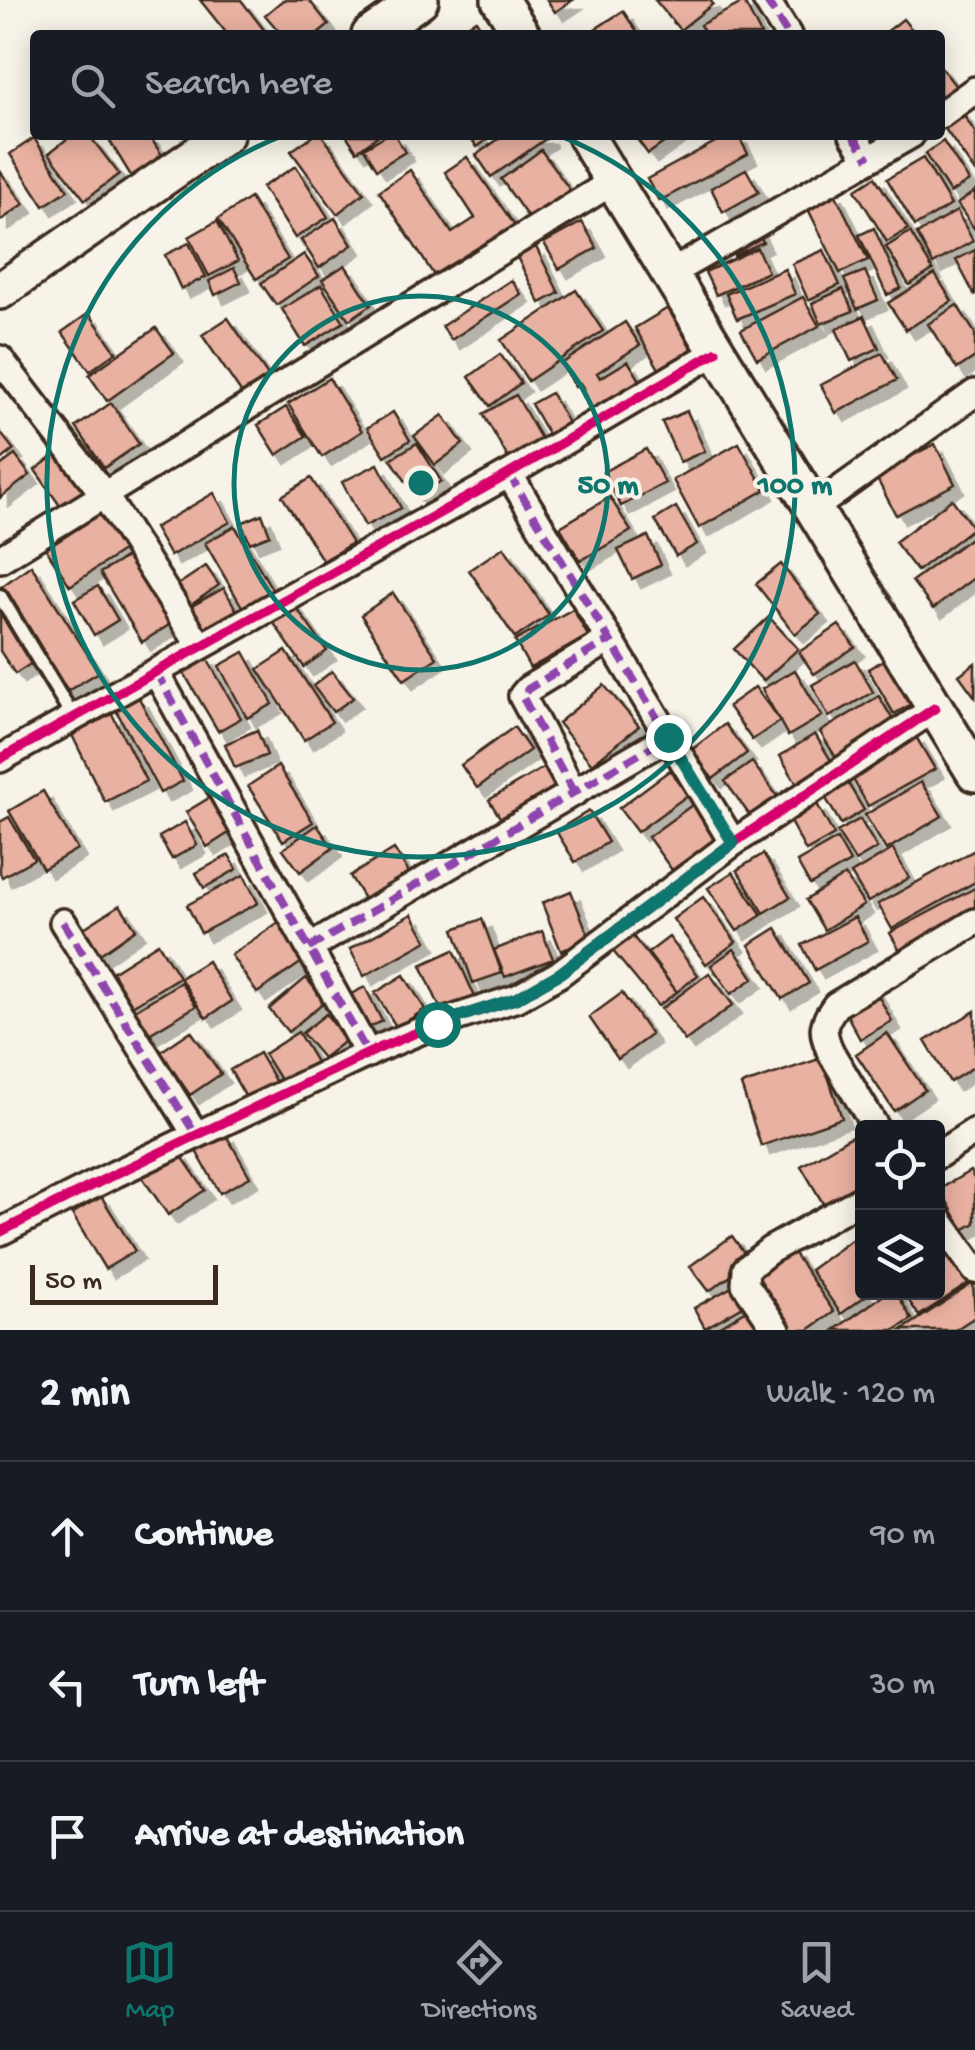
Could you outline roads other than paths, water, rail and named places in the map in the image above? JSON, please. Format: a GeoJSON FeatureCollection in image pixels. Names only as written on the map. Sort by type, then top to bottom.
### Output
{"type":"FeatureCollection","features":[{"type":"Feature","properties":{"kind":"main road"},"geometry":{"type":"LineString","coordinates":[[377,30],[420,0]]}},
{"type":"Feature","properties":{"kind":"main road"},"geometry":{"type":"LineString","coordinates":[[500,0],[519,30]]}},
{"type":"Feature","properties":{"kind":"main road"},"geometry":{"type":"LineString","coordinates":[[0,292],[219,140]]}},
{"type":"Feature","properties":{"kind":"main road"},"geometry":{"type":"LineString","coordinates":[[588,140],[669,274],[698,363],[814,508],[975,773]]}},
{"type":"Feature","properties":{"kind":"street"},"geometry":{"type":"LineString","coordinates":[[766,0],[785,30]]}},
{"type":"Feature","properties":{"kind":"street"},"geometry":{"type":"LineString","coordinates":[[945,111],[975,90]]}},
{"type":"Feature","properties":{"kind":"street"},"geometry":{"type":"LineString","coordinates":[[856,140],[868,159]]}},
{"type":"Feature","properties":{"kind":"street"},"geometry":{"type":"LineString","coordinates":[[669,274],[901,140]]}},
{"type":"Feature","properties":{"kind":"street"},"geometry":{"type":"LineString","coordinates":[[0,559],[614,181]]}},
{"type":"Feature","properties":{"kind":"street"},"geometry":{"type":"LineString","coordinates":[[0,359],[105,496],[200,646]]}},
{"type":"Feature","properties":{"kind":"street"},"geometry":{"type":"LineString","coordinates":[[1,756],[509,474],[698,363]]}},
{"type":"Feature","properties":{"kind":"street"},"geometry":{"type":"LineString","coordinates":[[814,508],[975,394]]}},
{"type":"Feature","properties":{"kind":"street"},"geometry":{"type":"LineString","coordinates":[[509,474],[733,843]]}},
{"type":"Feature","properties":{"kind":"street"},"geometry":{"type":"LineString","coordinates":[[574,793],[522,696],[610,640]]}},
{"type":"Feature","properties":{"kind":"street"},"geometry":{"type":"LineString","coordinates":[[156,672],[368,1054]]}},
{"type":"Feature","properties":{"kind":"street"},"geometry":{"type":"LineString","coordinates":[[0,1232],[368,1054],[437,1024],[517,998],[559,974],[733,843],[935,708]]}},
{"type":"Feature","properties":{"kind":"street"},"geometry":{"type":"LineString","coordinates":[[310,948],[668,737]]}},
{"type":"Feature","properties":{"kind":"street"},"geometry":{"type":"LineString","coordinates":[[63,922],[196,1135]]}},
{"type":"Feature","properties":{"kind":"street"},"geometry":{"type":"LineString","coordinates":[[871,1120],[830,1051],[824,1038],[824,1023],[836,1005],[975,922]]}},
{"type":"Feature","properties":{"kind":"street"},"geometry":{"type":"LineString","coordinates":[[945,1151],[975,1132]]}},
{"type":"Feature","properties":{"kind":"street"},"geometry":{"type":"LineString","coordinates":[[776,1330],[745,1284],[746,1269],[770,1250],[855,1203]]}},
{"type":"Feature","properties":{"kind":"street"},"geometry":{"type":"LineString","coordinates":[[945,1228],[975,1270]]}},
{"type":"Feature","properties":{"kind":"lane"},"geometry":{"type":"LineString","coordinates":[[0,596],[72,717]]}}]}
